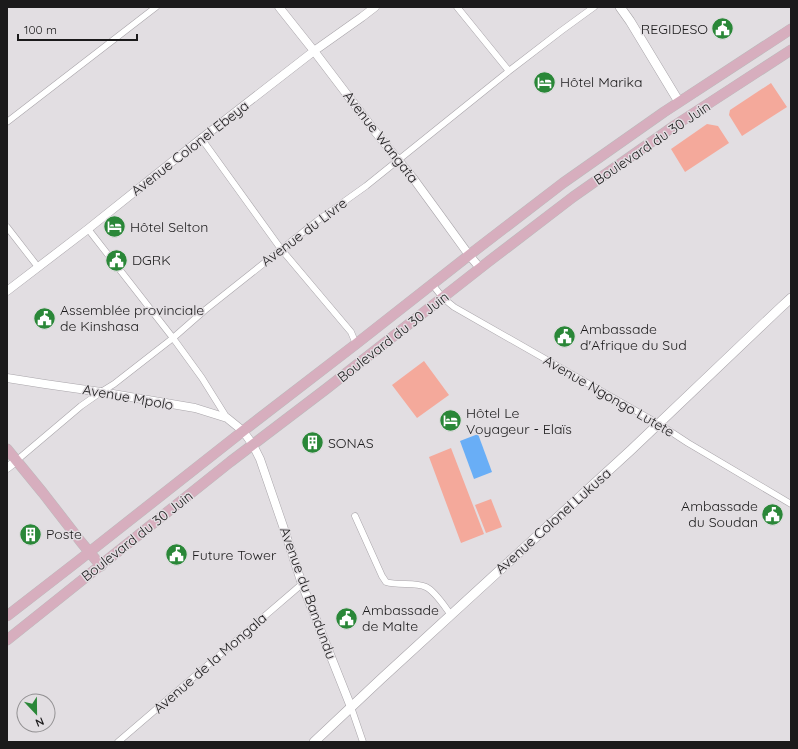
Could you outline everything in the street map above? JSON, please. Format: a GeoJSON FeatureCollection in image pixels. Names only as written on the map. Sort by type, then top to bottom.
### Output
{"type":"FeatureCollection","features":[{"type":"Feature","properties":{"kind":"main road"},"geometry":{"type":"LineString","coordinates":[[620,7],[679,102]]}},
{"type":"Feature","properties":{"kind":"main road","name":"Boulevard du 30 Juin"},"geometry":{"type":"LineString","coordinates":[[7,616],[563,183],[679,102],[791,29]]}},
{"type":"Feature","properties":{"kind":"main road","name":"Boulevard du 30 Juin"},"geometry":{"type":"LineString","coordinates":[[7,640],[88,574],[101,566],[253,445],[573,197],[674,126],[791,50]]}},
{"type":"Feature","properties":{"kind":"main road","name":"Avenue Colonel Lukusa"},"geometry":{"type":"LineString","coordinates":[[314,742],[632,450],[791,298]]}},
{"type":"Feature","properties":{"kind":"main road"},"geometry":{"type":"LineString","coordinates":[[7,449],[101,566]]}},
{"type":"Feature","properties":{"kind":"street"},"geometry":{"type":"LineString","coordinates":[[7,122],[156,7]]}},
{"type":"Feature","properties":{"kind":"street","name":"Avenue Wangata"},"geometry":{"type":"LineString","coordinates":[[279,7],[377,134],[399,160],[480,268]]}},
{"type":"Feature","properties":{"kind":"street","name":"Avenue Colonel Ebeya"},"geometry":{"type":"LineString","coordinates":[[7,291],[88,229],[201,138],[314,51],[375,7]]}},
{"type":"Feature","properties":{"kind":"street"},"geometry":{"type":"LineString","coordinates":[[457,7],[509,71]]}},
{"type":"Feature","properties":{"kind":"street","name":"Avenue du Livre"},"geometry":{"type":"LineString","coordinates":[[16,460],[81,406],[114,384],[173,338],[205,310],[281,249],[366,186],[509,71],[594,7]]}},
{"type":"Feature","properties":{"kind":"street"},"geometry":{"type":"LineString","coordinates":[[201,138],[281,249],[351,332],[356,344]]}},
{"type":"Feature","properties":{"kind":"street"},"geometry":{"type":"LineString","coordinates":[[7,227],[38,266]]}},
{"type":"Feature","properties":{"kind":"street"},"geometry":{"type":"LineString","coordinates":[[88,229],[207,384],[227,418]]}},
{"type":"Feature","properties":{"kind":"street","name":"Avenue Ngongo Lutete"},"geometry":{"type":"LineString","coordinates":[[432,284],[443,298],[454,307],[659,424],[688,443],[791,504]]}},
{"type":"Feature","properties":{"kind":"street","name":"Avenue Mpolo"},"geometry":{"type":"LineString","coordinates":[[7,378],[195,408],[227,418],[243,431]]}},
{"type":"Feature","properties":{"kind":"street","name":"Avenue du Bandundu"},"geometry":{"type":"LineString","coordinates":[[243,431],[253,445],[260,459],[302,584],[351,707],[362,742]]}},
{"type":"Feature","properties":{"kind":"street"},"geometry":{"type":"LineString","coordinates":[[7,468],[16,460]]}},
{"type":"Feature","properties":{"kind":"street"},"geometry":{"type":"LineString","coordinates":[[355,516],[386,582],[393,584],[420,585],[427,588],[433,592],[451,615]]}},
{"type":"Feature","properties":{"kind":"street","name":"Avenue de la Mongala"},"geometry":{"type":"LineString","coordinates":[[118,742],[302,584]]}},
{"type":"Feature","properties":{"kind":"shaded area"},"geometry":{"type":"Polygon","coordinates":[[[771,83],[787,107],[742,136],[729,115],[730,110],[771,83]]]}},
{"type":"Feature","properties":{"kind":"shaded area"},"geometry":{"type":"Polygon","coordinates":[[[707,124],[718,126],[729,143],[685,172],[671,149],[707,124]]]}},
{"type":"Feature","properties":{"kind":"shaded area"},"geometry":{"type":"Polygon","coordinates":[[[424,361],[449,395],[417,418],[392,385],[424,361]]]}},
{"type":"Feature","properties":{"kind":"shaded area"},"geometry":{"type":"Polygon","coordinates":[[[451,448],[484,534],[461,543],[429,457],[451,448]]]}},
{"type":"Feature","properties":{"kind":"shaded area"},"geometry":{"type":"Polygon","coordinates":[[[491,499],[502,527],[486,533],[475,505],[491,499]]]}},
{"type":"Feature","properties":{"kind":"water"},"geometry":{"type":"Polygon","coordinates":[[[478,434],[492,472],[474,479],[460,441],[478,434]]]}},
{"type":"Feature","properties":{"kind":"place","name":"REGIDESO"},"geometry":{"type":"Point","coordinates":[723,29]}},
{"type":"Feature","properties":{"kind":"place","name":"Hôtel Marika"},"geometry":{"type":"Point","coordinates":[545,82]}},
{"type":"Feature","properties":{"kind":"place","name":"Hôtel Selton"},"geometry":{"type":"Point","coordinates":[115,227]}},
{"type":"Feature","properties":{"kind":"place","name":"DGRK"},"geometry":{"type":"Point","coordinates":[116,260]}},
{"type":"Feature","properties":{"kind":"place","name":"Assemblée provinciale de Kinshasa"},"geometry":{"type":"Point","coordinates":[44,318]}},
{"type":"Feature","properties":{"kind":"place","name":"Ambassade d'Afrique du Sud"},"geometry":{"type":"Point","coordinates":[564,337]}},
{"type":"Feature","properties":{"kind":"place","name":"Hôtel Le Voyageur - Elaïs"},"geometry":{"type":"Point","coordinates":[450,421]}},
{"type":"Feature","properties":{"kind":"place","name":"SONAS"},"geometry":{"type":"Point","coordinates":[313,443]}},
{"type":"Feature","properties":{"kind":"place","name":"Ambassade du Soudan"},"geometry":{"type":"Point","coordinates":[773,514]}},
{"type":"Feature","properties":{"kind":"place","name":"Poste"},"geometry":{"type":"Point","coordinates":[31,534]}},
{"type":"Feature","properties":{"kind":"place","name":"Future Tower"},"geometry":{"type":"Point","coordinates":[176,555]}},
{"type":"Feature","properties":{"kind":"place","name":"Ambassade de Malte"},"geometry":{"type":"Point","coordinates":[347,618]}}]}
